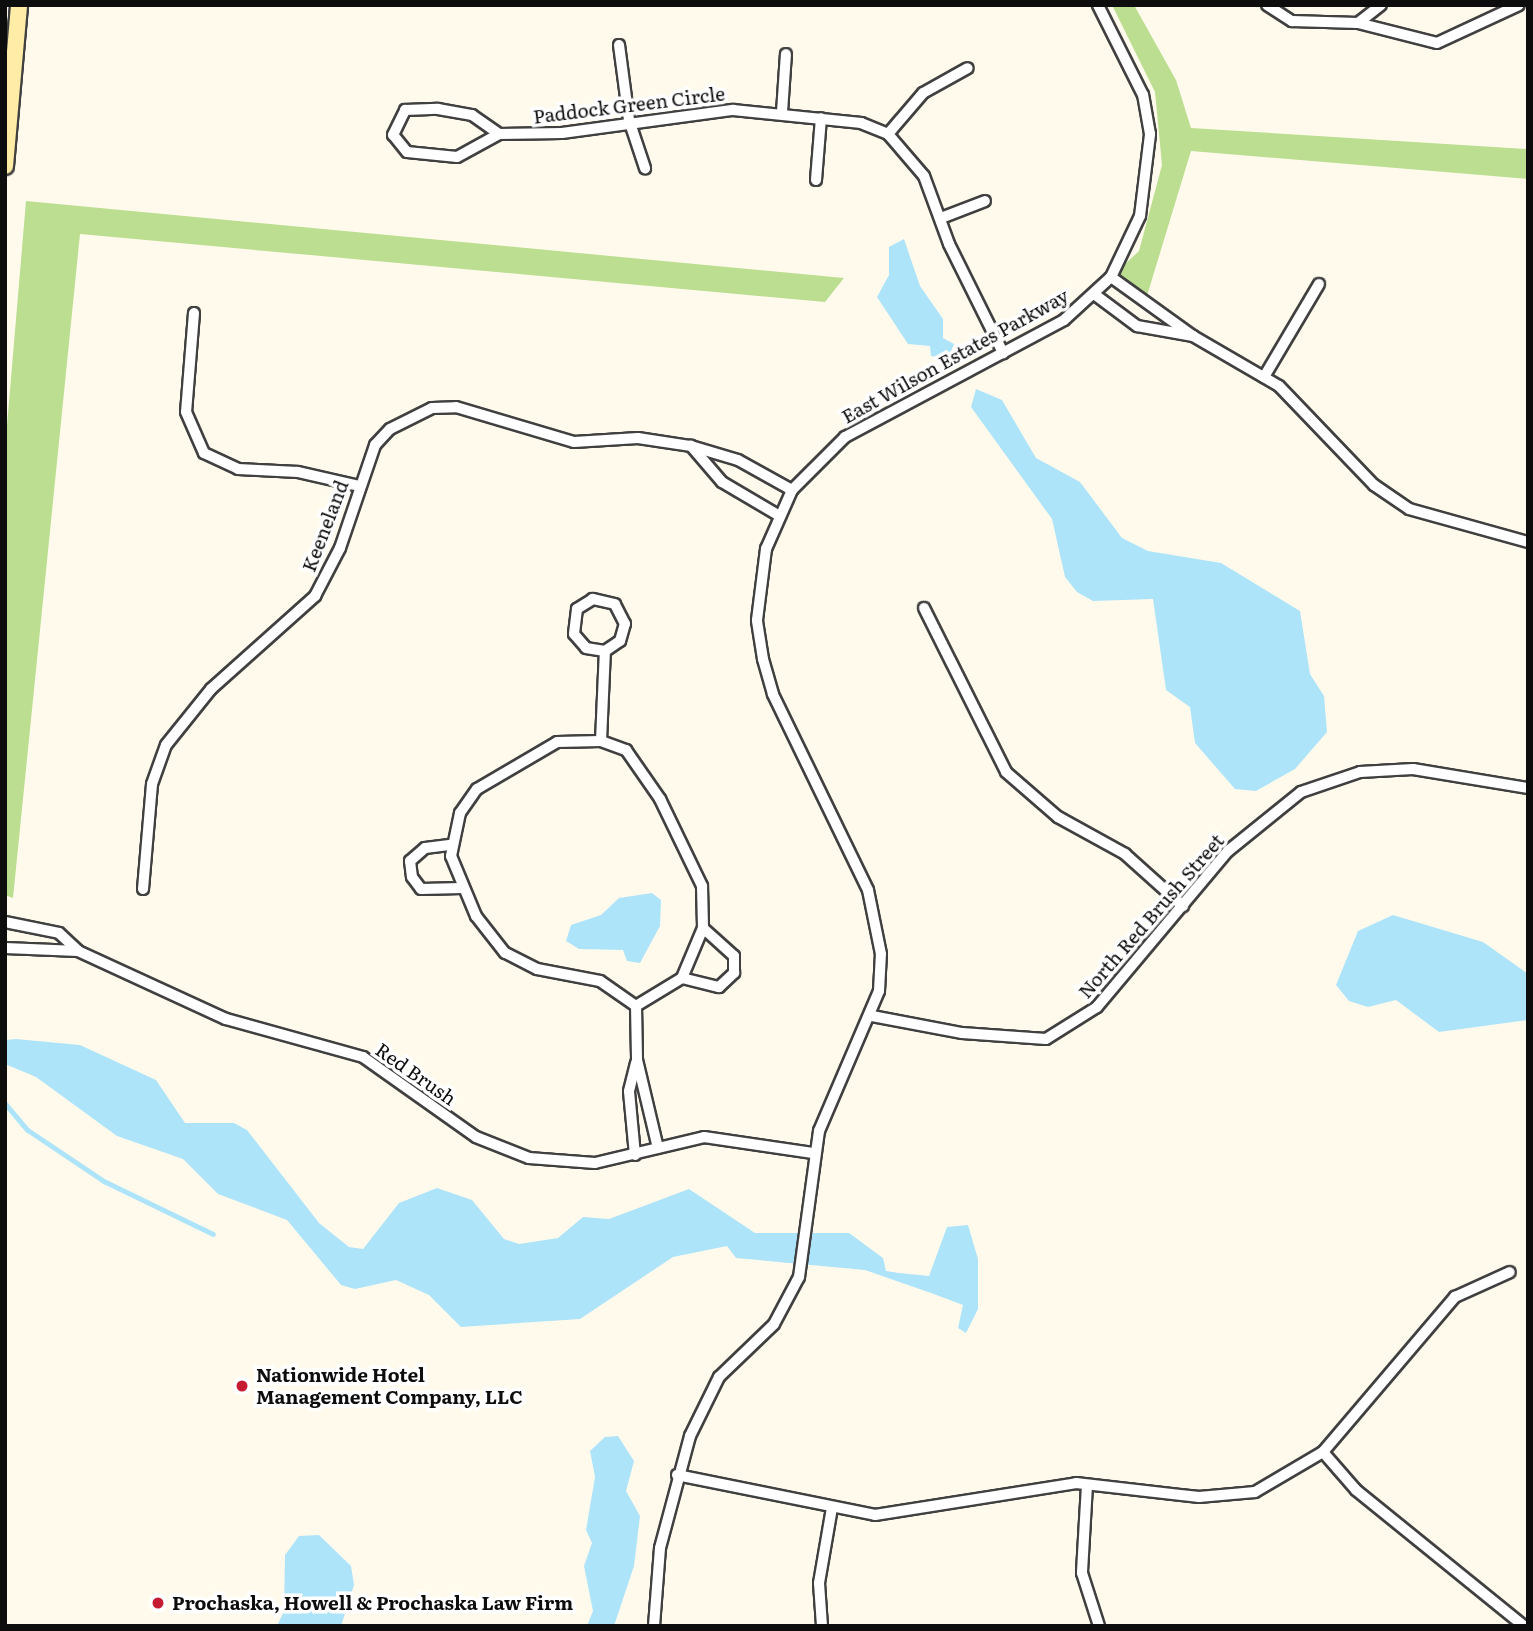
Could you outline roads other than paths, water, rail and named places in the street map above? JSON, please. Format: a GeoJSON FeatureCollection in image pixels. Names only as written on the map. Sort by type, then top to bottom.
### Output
{"type":"FeatureCollection","features":[{"type":"Feature","properties":{"kind":"main road"},"geometry":{"type":"LineString","coordinates":[[5,166],[19,5]]}},
{"type":"Feature","properties":{"kind":"street","name":"East Wilson Estates Parkway"},"geometry":{"type":"LineString","coordinates":[[654,1626],[660,1548],[677,1475],[719,1377],[774,1324],[799,1277],[813,1153],[832,1096],[872,1016],[881,954],[868,890],[773,694],[763,659],[759,583],[778,515],[792,490],[845,437],[1064,320],[1111,277],[1140,216],[1150,134],[1143,95],[1098,5]]}},
{"type":"Feature","properties":{"kind":"street"},"geometry":{"type":"LineString","coordinates":[[1267,5],[1292,21],[1358,23],[1437,43],[1519,5]]}},
{"type":"Feature","properties":{"kind":"street"},"geometry":{"type":"LineString","coordinates":[[1358,23],[1381,5]]}},
{"type":"Feature","properties":{"kind":"street"},"geometry":{"type":"LineString","coordinates":[[619,45],[629,120],[645,168]]}},
{"type":"Feature","properties":{"kind":"street"},"geometry":{"type":"LineString","coordinates":[[782,112],[786,54]]}},
{"type":"Feature","properties":{"kind":"street"},"geometry":{"type":"LineString","coordinates":[[968,68],[923,93],[888,134],[924,176],[1003,353]]}},
{"type":"Feature","properties":{"kind":"street","name":"Paddock Green Circle"},"geometry":{"type":"LineString","coordinates":[[499,134],[472,115],[427,109],[405,110],[393,135],[407,152],[457,157],[499,134],[562,133],[629,120],[695,112],[782,112],[888,134]]}},
{"type":"Feature","properties":{"kind":"street"},"geometry":{"type":"LineString","coordinates":[[816,180],[821,118]]}},
{"type":"Feature","properties":{"kind":"street"},"geometry":{"type":"LineString","coordinates":[[941,218],[985,201]]}},
{"type":"Feature","properties":{"kind":"street"},"geometry":{"type":"LineString","coordinates":[[1111,277],[1192,336],[1264,377],[1312,415],[1374,485],[1409,509],[1528,542]]}},
{"type":"Feature","properties":{"kind":"street"},"geometry":{"type":"LineString","coordinates":[[1264,377],[1319,284]]}},
{"type":"Feature","properties":{"kind":"street"},"geometry":{"type":"LineString","coordinates":[[1094,294],[1137,326],[1192,336]]}},
{"type":"Feature","properties":{"kind":"street"},"geometry":{"type":"LineString","coordinates":[[194,313],[186,412],[204,453],[238,469],[298,472],[359,486]]}},
{"type":"Feature","properties":{"kind":"street","name":"Keeneland"},"geometry":{"type":"LineString","coordinates":[[143,889],[152,784],[166,745],[211,689],[315,596],[340,548],[375,445],[399,423],[432,408],[456,407],[574,442],[638,438],[691,446],[738,460],[792,490]]}},
{"type":"Feature","properties":{"kind":"street"},"geometry":{"type":"LineString","coordinates":[[691,446],[722,482],[778,515]]}},
{"type":"Feature","properties":{"kind":"street"},"geometry":{"type":"LineString","coordinates":[[593,599],[615,604],[625,624],[620,641],[604,651],[586,648],[574,635],[577,609],[593,599]]}},
{"type":"Feature","properties":{"kind":"street"},"geometry":{"type":"LineString","coordinates":[[924,608],[1006,772],[1058,817],[1125,854],[1183,906]]}},
{"type":"Feature","properties":{"kind":"street"},"geometry":{"type":"LineString","coordinates":[[601,741],[604,651]]}},
{"type":"Feature","properties":{"kind":"street"},"geometry":{"type":"LineString","coordinates":[[601,741],[626,750],[660,799],[702,886],[703,928],[682,978],[636,1006],[600,981],[537,969],[505,953],[462,888],[449,845],[460,813],[497,775],[557,742],[601,741]]}},
{"type":"Feature","properties":{"kind":"street","name":"North Red Brush Street"},"geometry":{"type":"LineString","coordinates":[[872,1016],[962,1033],[1046,1039],[1097,1007],[1228,851],[1274,810],[1335,778],[1413,769],[1528,788]]}},
{"type":"Feature","properties":{"kind":"street"},"geometry":{"type":"LineString","coordinates":[[449,845],[425,848],[410,861],[412,877],[421,889],[462,888]]}},
{"type":"Feature","properties":{"kind":"street","name":"Red Brush"},"geometry":{"type":"LineString","coordinates":[[5,922],[59,933],[78,951],[226,1019],[363,1057],[500,1149],[562,1163],[635,1155],[658,1148]]}},
{"type":"Feature","properties":{"kind":"street"},"geometry":{"type":"LineString","coordinates":[[682,978],[719,987],[734,973],[734,956],[703,928]]}},
{"type":"Feature","properties":{"kind":"street","name":"Red Brush"},"geometry":{"type":"LineString","coordinates":[[5,948],[78,951]]}},
{"type":"Feature","properties":{"kind":"street"},"geometry":{"type":"LineString","coordinates":[[636,1006],[637,1060],[658,1148],[705,1137],[813,1153]]}},
{"type":"Feature","properties":{"kind":"street"},"geometry":{"type":"LineString","coordinates":[[635,1155],[629,1091],[637,1060]]}},
{"type":"Feature","properties":{"kind":"street"},"geometry":{"type":"LineString","coordinates":[[677,1475],[832,1508],[910,1512],[1038,1487],[1087,1485],[1226,1497],[1255,1492],[1323,1452],[1455,1297],[1510,1272]]}},
{"type":"Feature","properties":{"kind":"street"},"geometry":{"type":"LineString","coordinates":[[1323,1452],[1356,1490],[1524,1626]]}},
{"type":"Feature","properties":{"kind":"street"},"geometry":{"type":"LineString","coordinates":[[1087,1485],[1082,1573],[1099,1626]]}},
{"type":"Feature","properties":{"kind":"street"},"geometry":{"type":"LineString","coordinates":[[822,1626],[819,1583],[832,1508]]}},
{"type":"Feature","properties":{"kind":"water"},"geometry":{"type":"Polygon","coordinates":[[[904,239],[920,286],[943,319],[943,338],[954,344],[948,359],[931,356],[930,346],[908,344],[877,297],[889,275],[889,247],[904,239]]]}},
{"type":"Feature","properties":{"kind":"water"},"geometry":{"type":"Polygon","coordinates":[[[976,389],[1002,400],[1036,458],[1080,482],[1122,538],[1148,551],[1221,563],[1300,611],[1310,674],[1324,696],[1327,732],[1295,769],[1256,791],[1235,789],[1195,743],[1190,707],[1166,690],[1153,599],[1093,601],[1077,592],[1065,577],[1052,519],[971,407],[976,389]]]}},
{"type":"Feature","properties":{"kind":"water"},"geometry":{"type":"Polygon","coordinates":[[[652,893],[661,900],[660,926],[640,963],[627,961],[623,950],[579,949],[566,941],[571,925],[601,915],[619,898],[652,893]]]}},
{"type":"Feature","properties":{"kind":"water"},"geometry":{"type":"Polygon","coordinates":[[[1393,915],[1483,942],[1528,974],[1528,1020],[1439,1032],[1396,1000],[1368,1007],[1349,1001],[1336,985],[1358,931],[1393,915]]]}},
{"type":"Feature","properties":{"kind":"water"},"geometry":{"type":"Polygon","coordinates":[[[5,1040],[80,1045],[156,1080],[185,1123],[234,1123],[247,1130],[319,1223],[349,1247],[363,1249],[399,1203],[437,1188],[472,1200],[504,1239],[519,1244],[558,1238],[583,1217],[609,1219],[689,1189],[755,1233],[849,1233],[883,1258],[886,1271],[899,1273],[929,1276],[947,1227],[968,1225],[978,1259],[978,1309],[966,1333],[958,1328],[963,1305],[931,1293],[865,1270],[736,1258],[727,1246],[673,1257],[580,1319],[461,1327],[429,1295],[396,1280],[355,1289],[341,1285],[287,1220],[218,1194],[183,1159],[117,1136],[36,1077],[5,1064],[5,1040]]]}},
{"type":"Feature","properties":{"kind":"water"},"geometry":{"type":"Polygon","coordinates":[[[618,1436],[634,1461],[626,1491],[640,1516],[634,1566],[614,1626],[587,1626],[593,1611],[584,1566],[592,1543],[586,1530],[595,1477],[590,1451],[605,1437],[618,1436]]]}},
{"type":"Feature","properties":{"kind":"water"},"geometry":{"type":"Polygon","coordinates":[[[319,1535],[351,1566],[354,1585],[341,1626],[277,1626],[284,1611],[285,1555],[299,1536],[319,1535]]]}},
{"type":"Feature","properties":{"kind":"waterway"},"geometry":{"type":"LineString","coordinates":[[5,1103],[28,1130],[104,1181],[213,1234]]}},
{"type":"Feature","properties":{"kind":"place","name":"Nationwide Hotel Management Company, LLC"},"geometry":{"type":"Point","coordinates":[242,1386]}},
{"type":"Feature","properties":{"kind":"place","name":"Prochaska, Howell & Prochaska Law Firm"},"geometry":{"type":"Point","coordinates":[158,1603]}}]}
